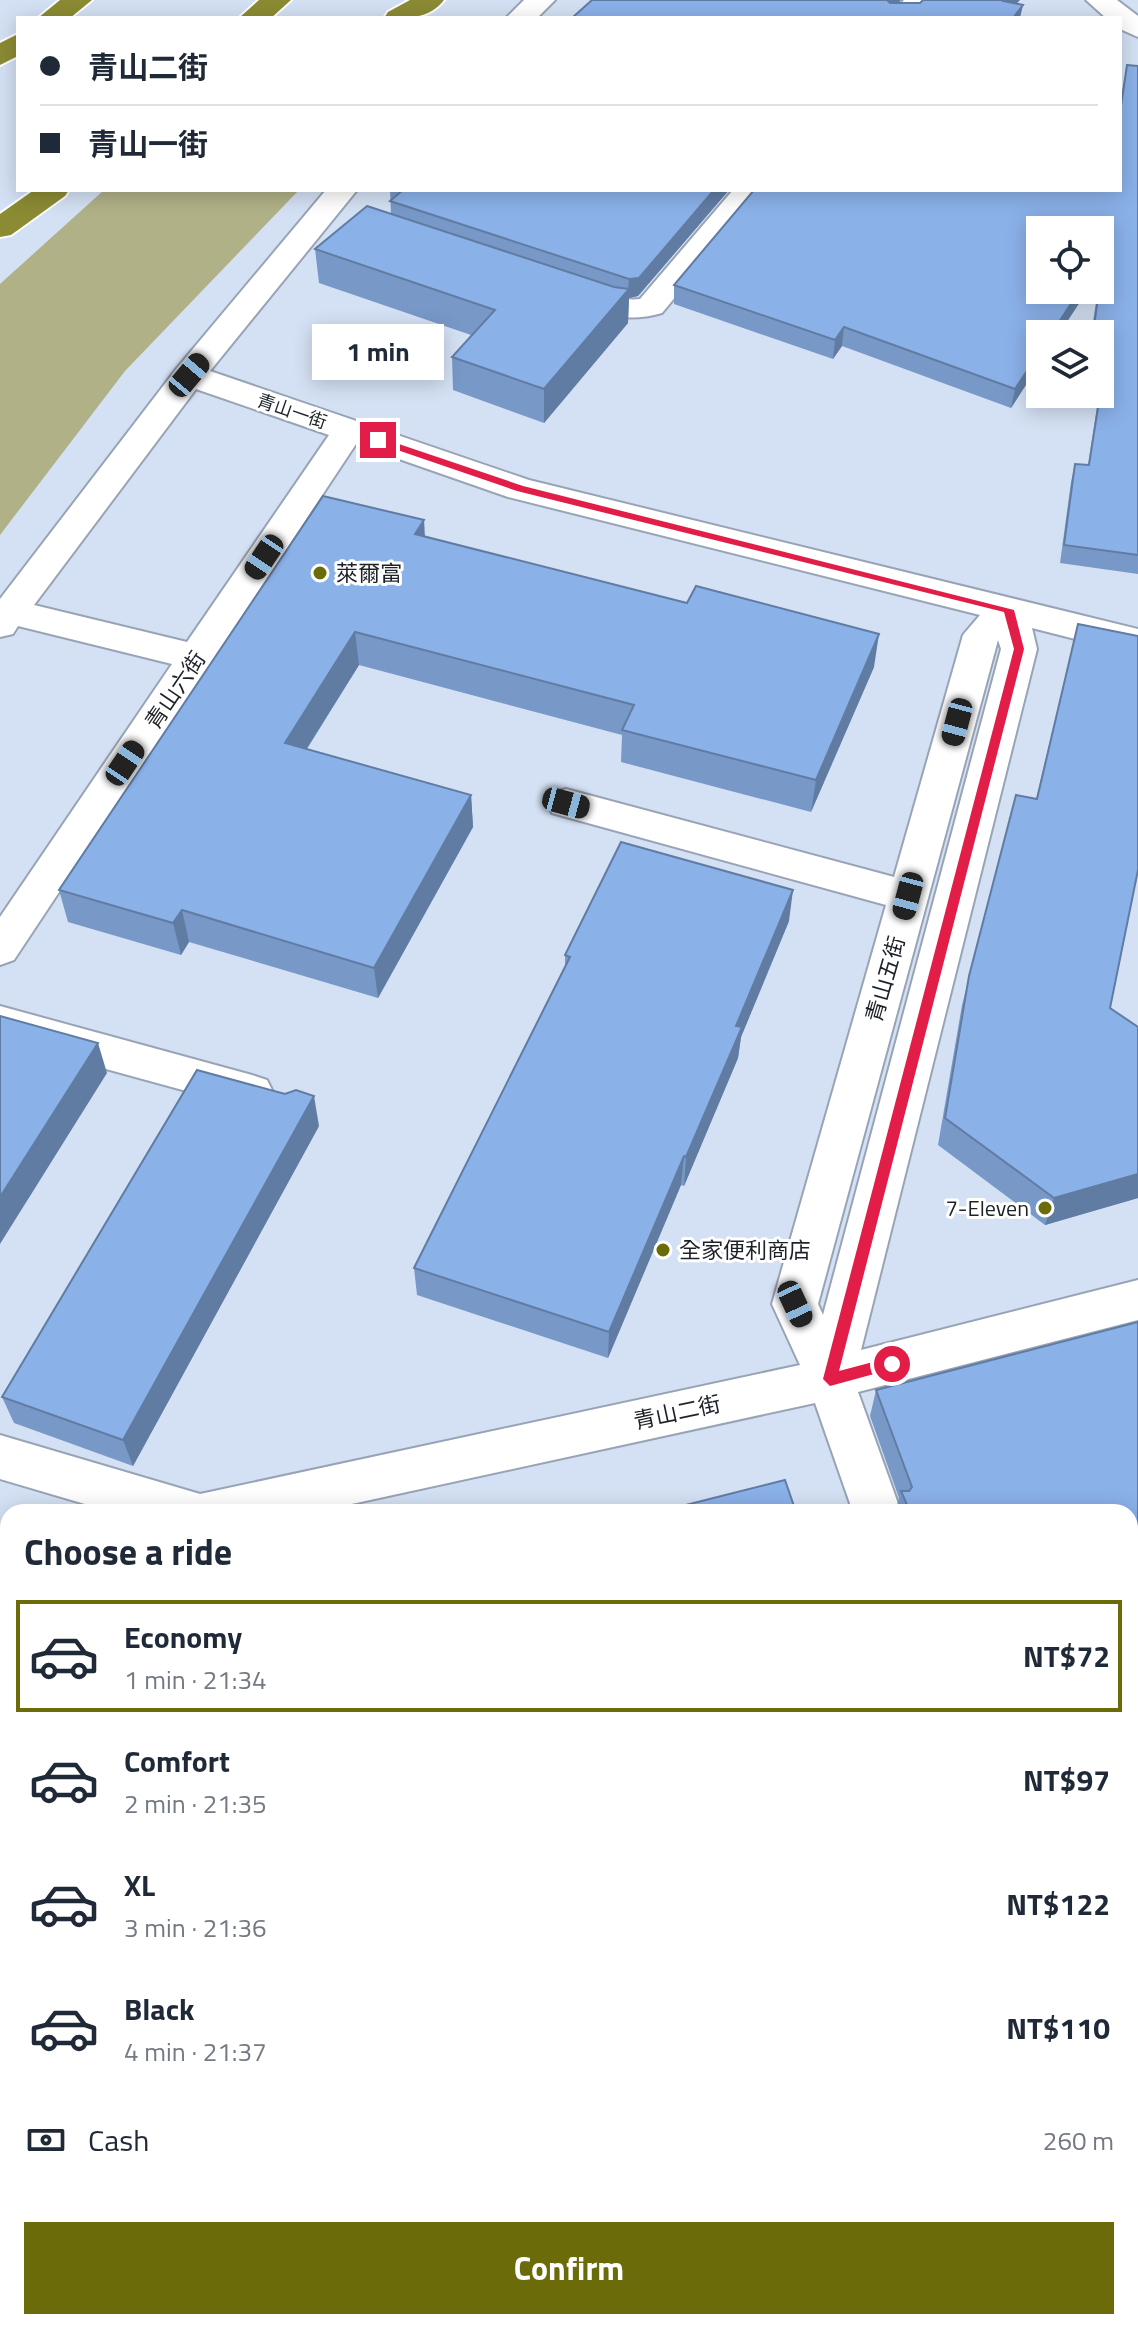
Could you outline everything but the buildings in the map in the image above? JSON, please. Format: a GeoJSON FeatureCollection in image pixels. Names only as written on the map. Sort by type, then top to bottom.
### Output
{"type":"FeatureCollection","features":[{"type":"Feature","properties":{"kind":"highway"},"geometry":{"type":"LineString","coordinates":[[55,16],[78,0]]}},
{"type":"Feature","properties":{"kind":"highway"},"geometry":{"type":"LineString","coordinates":[[256,16],[277,0]]}},
{"type":"Feature","properties":{"kind":"highway"},"geometry":{"type":"LineString","coordinates":[[402,16],[430,0]]}},
{"type":"Feature","properties":{"kind":"highway"},"geometry":{"type":"LineString","coordinates":[[0,57],[16,44]]}},
{"type":"Feature","properties":{"kind":"highway"},"geometry":{"type":"LineString","coordinates":[[0,217],[31,192]]}},
{"type":"Feature","properties":{"kind":"highway"},"geometry":{"type":"LineString","coordinates":[[0,228],[51,192]]}},
{"type":"Feature","properties":{"kind":"street"},"geometry":{"type":"LineString","coordinates":[[522,16],[541,0]]}},
{"type":"Feature","properties":{"kind":"street"},"geometry":{"type":"LineString","coordinates":[[904,16],[920,0]]}},
{"type":"Feature","properties":{"kind":"street"},"geometry":{"type":"LineString","coordinates":[[1100,0],[1121,16]]}},
{"type":"Feature","properties":{"kind":"street"},"geometry":{"type":"LineString","coordinates":[[1122,17],[1138,29]]}},
{"type":"Feature","properties":{"kind":"street"},"geometry":{"type":"LineString","coordinates":[[551,286],[625,311],[638,311],[651,306],[747,192]]}},
{"type":"Feature","properties":{"kind":"street"},"geometry":{"type":"LineString","coordinates":[[196,657],[5,619],[189,375],[334,201],[357,222]]}},
{"type":"Feature","properties":{"kind":"street","name":"青山一街"},"geometry":{"type":"LineString","coordinates":[[189,375],[520,489],[1138,642]]}},
{"type":"Feature","properties":{"kind":"street","name":"青山六街"},"geometry":{"type":"LineString","coordinates":[[0,949],[349,430]]}},
{"type":"Feature","properties":{"kind":"street","name":"青山五街"},"geometry":{"type":"LineString","coordinates":[[830,1379],[1019,649],[1009,610],[981,635],[795,1304],[830,1379],[874,1504]]}},
{"type":"Feature","properties":{"kind":"street"},"geometry":{"type":"LineString","coordinates":[[566,803],[908,896]]}},
{"type":"Feature","properties":{"kind":"street"},"geometry":{"type":"LineString","coordinates":[[0,1023],[291,1103]]}},
{"type":"Feature","properties":{"kind":"street","name":"青山二街"},"geometry":{"type":"LineString","coordinates":[[249,1504],[830,1379],[1138,1300]]}},
{"type":"Feature","properties":{"kind":"street"},"geometry":{"type":"LineString","coordinates":[[0,1457],[162,1504]]}},
{"type":"Feature","properties":{"kind":"green space"},"geometry":{"type":"Polygon","coordinates":[[[102,192],[297,192],[125,371],[0,535],[0,284],[102,192]]]}},
{"type":"Feature","properties":{"kind":"place","name":"萊爾富"},"geometry":{"type":"Point","coordinates":[320,573]}},
{"type":"Feature","properties":{"kind":"place","name":"7-Eleven"},"geometry":{"type":"Point","coordinates":[1045,1208]}},
{"type":"Feature","properties":{"kind":"place","name":"全家便利商店"},"geometry":{"type":"Point","coordinates":[663,1250]}},
{"type":"Feature","properties":{"kind":"route"},"geometry":{"type":"LineString","coordinates":[[378,440],[520,489],[1009,610],[1019,649],[830,1379],[892,1364]]}}]}
